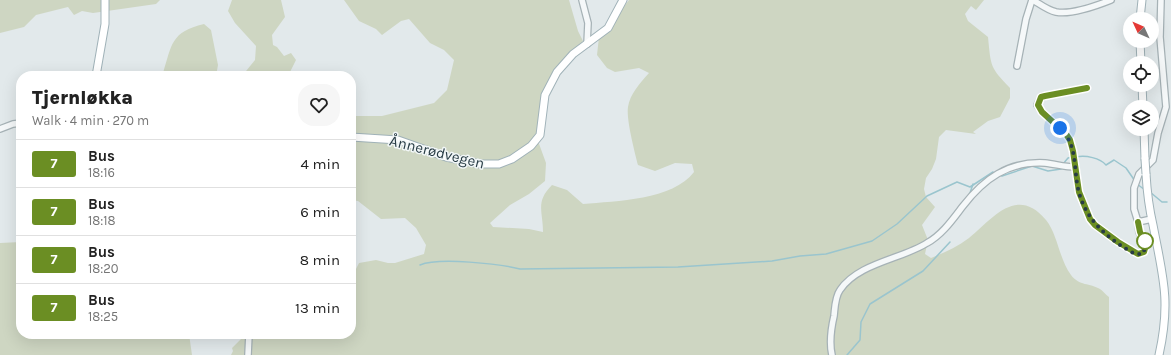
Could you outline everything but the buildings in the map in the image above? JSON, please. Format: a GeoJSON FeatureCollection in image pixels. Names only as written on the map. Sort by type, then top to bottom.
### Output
{"type":"FeatureCollection","features":[{"type":"Feature","properties":{"kind":"main road"},"geometry":{"type":"LineString","coordinates":[[97,71],[104,29],[105,0]]}},
{"type":"Feature","properties":{"kind":"main road","name":"Ånnerødvegen"},"geometry":{"type":"LineString","coordinates":[[356,137],[398,140],[469,162],[487,165],[504,162],[526,149],[538,139],[541,130],[545,95],[549,86],[564,63],[608,28],[623,0]]}},
{"type":"Feature","properties":{"kind":"main road"},"geometry":{"type":"LineString","coordinates":[[1141,12],[1142,0]]}},
{"type":"Feature","properties":{"kind":"main road"},"geometry":{"type":"LineString","coordinates":[[1144,136],[1146,174],[1152,219],[1165,275],[1168,298],[1167,322],[1159,355]]}},
{"type":"Feature","properties":{"kind":"street"},"geometry":{"type":"LineString","coordinates":[[582,0],[588,23],[587,44]]}},
{"type":"Feature","properties":{"kind":"street"},"geometry":{"type":"LineString","coordinates":[[1017,66],[1026,19],[1033,0],[1046,8],[1061,12],[1082,9],[1111,0]]}},
{"type":"Feature","properties":{"kind":"street"},"geometry":{"type":"LineString","coordinates":[[1087,88],[1041,97],[1038,103],[1042,112],[1066,134],[1070,140],[1079,192],[1086,212],[1095,225],[1131,252],[1138,254],[1144,252],[1146,245],[1140,232],[1134,209],[1134,188],[1139,174],[1153,160],[1158,133],[1166,107],[1160,37],[1161,0]]}},
{"type":"Feature","properties":{"kind":"street"},"geometry":{"type":"LineString","coordinates":[[0,129],[16,124]]}},
{"type":"Feature","properties":{"kind":"street"},"geometry":{"type":"LineString","coordinates":[[832,355],[830,339],[836,300],[846,283],[872,267],[928,243],[953,219],[986,180],[995,174],[1018,166],[1044,163],[1075,167]]}},
{"type":"Feature","properties":{"kind":"street"},"geometry":{"type":"LineString","coordinates":[[1138,222],[1152,219]]}},
{"type":"Feature","properties":{"kind":"street"},"geometry":{"type":"LineString","coordinates":[[248,355],[249,339]]}},
{"type":"Feature","properties":{"kind":"green space"},"geometry":{"type":"Polygon","coordinates":[[[0,0],[160,0],[156,4],[93,13],[82,11],[74,15],[68,7],[36,15],[24,27],[0,33],[0,0]]]}},
{"type":"Feature","properties":{"kind":"green space"},"geometry":{"type":"Polygon","coordinates":[[[232,0],[281,0],[285,17],[272,35],[273,45],[277,47],[284,56],[291,53],[296,60],[290,71],[246,71],[255,60],[256,46],[235,23],[228,11],[232,0]]]}},
{"type":"Feature","properties":{"kind":"green space"},"geometry":{"type":"Polygon","coordinates":[[[344,0],[569,0],[578,31],[583,41],[550,86],[538,141],[546,163],[545,181],[529,194],[510,205],[490,223],[493,227],[529,229],[543,232],[541,207],[543,197],[552,185],[567,190],[583,204],[611,202],[658,194],[685,181],[694,172],[692,164],[675,163],[655,171],[638,165],[629,127],[628,107],[633,93],[649,73],[639,68],[615,72],[607,68],[597,55],[599,37],[629,0],[984,0],[976,10],[971,6],[965,14],[968,21],[988,37],[991,61],[995,71],[1010,88],[1010,98],[1000,117],[988,121],[973,132],[976,134],[946,130],[939,137],[936,159],[926,178],[924,189],[926,197],[935,207],[922,225],[928,240],[925,254],[931,258],[955,247],[969,238],[996,214],[1006,208],[1015,205],[1025,205],[1035,210],[1050,226],[1067,269],[1074,279],[1081,283],[1100,289],[1109,297],[1109,355],[231,355],[233,351],[232,348],[241,339],[356,339],[356,269],[359,263],[376,260],[395,263],[424,254],[426,245],[416,228],[405,218],[381,219],[356,201],[356,116],[382,116],[434,103],[447,90],[454,60],[444,50],[430,43],[409,19],[401,21],[382,35],[376,29],[359,21],[344,0]]]}},
{"type":"Feature","properties":{"kind":"green space"},"geometry":{"type":"Polygon","coordinates":[[[204,24],[211,30],[218,65],[217,71],[164,71],[174,41],[179,35],[193,27],[204,24]]]}},
{"type":"Feature","properties":{"kind":"green space"},"geometry":{"type":"Polygon","coordinates":[[[16,242],[16,339],[190,339],[192,355],[0,355],[0,243],[16,242]]]}},
{"type":"Feature","properties":{"kind":"waterway"},"geometry":{"type":"LineString","coordinates":[[1076,157],[1084,156],[1092,158],[1106,165],[1114,160],[1126,168],[1135,181]]}},
{"type":"Feature","properties":{"kind":"waterway"},"geometry":{"type":"LineString","coordinates":[[1063,164],[1068,158],[1072,157]]}},
{"type":"Feature","properties":{"kind":"waterway"},"geometry":{"type":"LineString","coordinates":[[1000,175],[1002,176],[1032,166],[1048,171],[1062,168]]}},
{"type":"Feature","properties":{"kind":"waterway"},"geometry":{"type":"LineString","coordinates":[[420,265],[455,261],[485,263],[520,269],[678,267],[772,261],[800,256],[826,254],[872,241],[897,224],[927,196],[957,182],[970,187],[993,172],[996,174]]}},
{"type":"Feature","properties":{"kind":"waterway"},"geometry":{"type":"LineString","coordinates":[[970,193],[973,184]]}},
{"type":"Feature","properties":{"kind":"waterway"},"geometry":{"type":"LineString","coordinates":[[1137,184],[1145,190]]}},
{"type":"Feature","properties":{"kind":"waterway"},"geometry":{"type":"LineString","coordinates":[[1150,192],[1162,202],[1167,202]]}},
{"type":"Feature","properties":{"kind":"waterway"},"geometry":{"type":"LineString","coordinates":[[847,355],[860,340],[861,322],[870,304],[923,271],[950,242]]}},
{"type":"Feature","properties":{"kind":"bus line","name":"7"},"geometry":{"type":"LineString","coordinates":[[1087,88],[1041,97],[1038,103],[1039,108],[1066,134],[1070,140],[1079,192],[1086,212],[1095,225],[1131,252],[1141,254],[1146,249],[1146,245],[1140,232],[1138,222]]}},
{"type":"Feature","properties":{"kind":"route"},"geometry":{"type":"LineString","coordinates":[[1060,128],[1070,140],[1079,192],[1090,219],[1095,225],[1135,254],[1141,254],[1144,252],[1145,241]]}}]}
